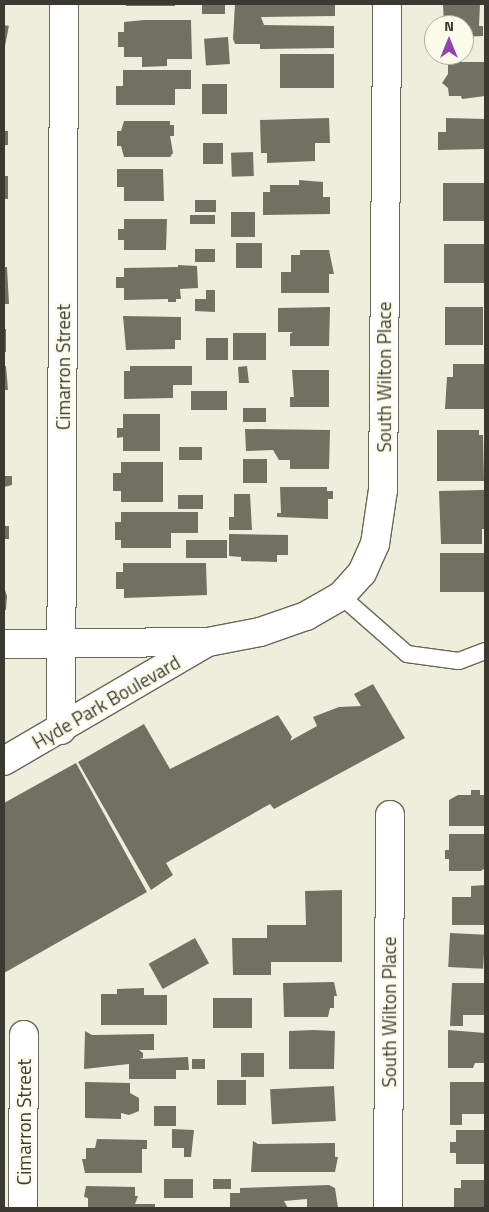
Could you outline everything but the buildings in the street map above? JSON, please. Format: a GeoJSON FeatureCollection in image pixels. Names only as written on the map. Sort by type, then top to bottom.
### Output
{"type":"FeatureCollection","features":[{"type":"Feature","properties":{"kind":"street","name":"Cimarron Street"},"geometry":{"type":"LineString","coordinates":[[60,730],[62,643],[64,4]]}},
{"type":"Feature","properties":{"kind":"street","name":"South Wilton Place"},"geometry":{"type":"LineString","coordinates":[[208,642],[260,632],[306,616],[341,596],[362,573],[375,544],[382,515],[387,4]]}},
{"type":"Feature","properties":{"kind":"street"},"geometry":{"type":"LineString","coordinates":[[4,644],[208,642]]}},
{"type":"Feature","properties":{"kind":"street","name":"Hyde Park Boulevard"},"geometry":{"type":"LineString","coordinates":[[4,761],[208,642]]}},
{"type":"Feature","properties":{"kind":"street","name":"South Wilton Place"},"geometry":{"type":"LineString","coordinates":[[388,1208],[390,815]]}},
{"type":"Feature","properties":{"kind":"street","name":"Cimarron Street"},"geometry":{"type":"LineString","coordinates":[[24,1036],[24,1208]]}},
{"type":"Feature","properties":{"kind":"lane"},"geometry":{"type":"LineString","coordinates":[[341,596],[408,654],[460,661],[485,651]]}}]}
